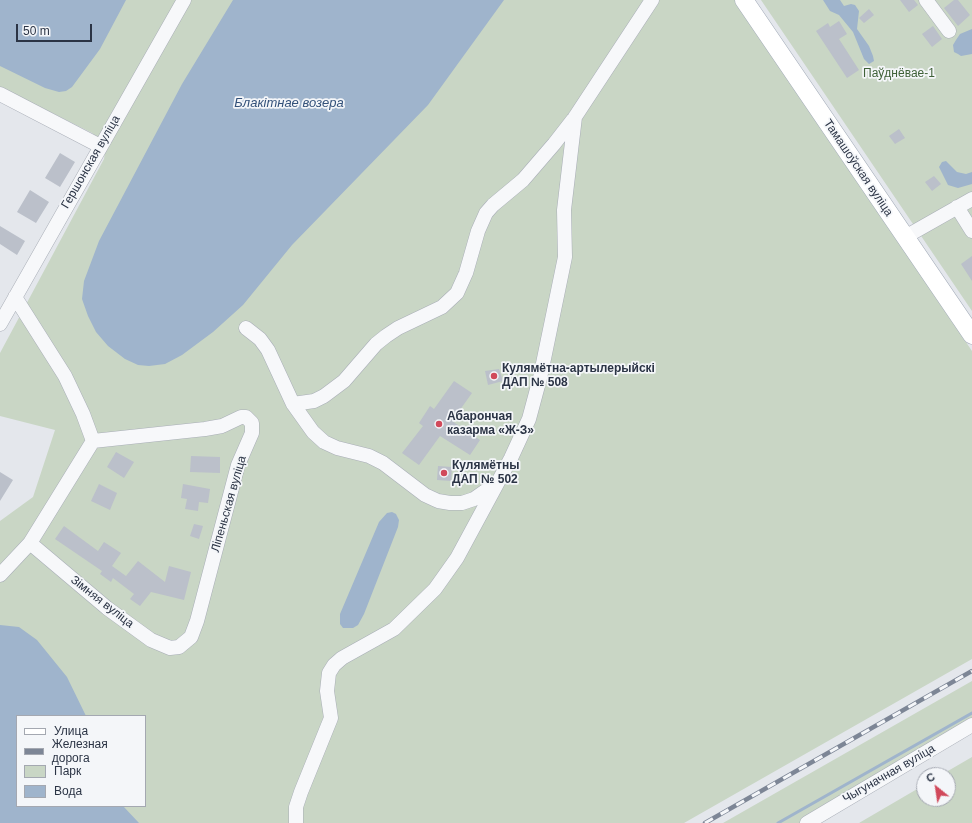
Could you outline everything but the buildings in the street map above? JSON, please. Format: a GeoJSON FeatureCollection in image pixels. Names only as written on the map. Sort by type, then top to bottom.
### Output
{"type":"FeatureCollection","features":[{"type":"Feature","properties":{"kind":"main road","name":"Тамашоўская вуліца"},"geometry":{"type":"LineString","coordinates":[[744,0],[972,335]]}},
{"type":"Feature","properties":{"kind":"street","name":"Гершонская вуліца"},"geometry":{"type":"LineString","coordinates":[[0,324],[184,0]]}},
{"type":"Feature","properties":{"kind":"street"},"geometry":{"type":"LineString","coordinates":[[293,404],[314,401],[324,396],[344,381],[376,344],[386,336],[398,328],[436,310],[450,301],[462,284],[478,231],[486,213],[493,205],[527,176],[575,117],[652,0]]}},
{"type":"Feature","properties":{"kind":"street"},"geometry":{"type":"LineString","coordinates":[[926,0],[949,31]]}},
{"type":"Feature","properties":{"kind":"street"},"geometry":{"type":"LineString","coordinates":[[0,94],[100,146]]}},
{"type":"Feature","properties":{"kind":"street"},"geometry":{"type":"LineString","coordinates":[[296,823],[296,807],[301,792],[331,718],[327,691],[329,673],[334,665],[342,658],[382,638],[394,629],[435,589],[457,558],[521,439],[529,419],[540,378],[565,257],[564,210],[575,117]]}},
{"type":"Feature","properties":{"kind":"street"},"geometry":{"type":"LineString","coordinates":[[905,237],[972,199]]}},
{"type":"Feature","properties":{"kind":"street"},"geometry":{"type":"LineString","coordinates":[[957,207],[972,231]]}},
{"type":"Feature","properties":{"kind":"street"},"geometry":{"type":"LineString","coordinates":[[0,575],[30,543],[93,441],[83,414],[64,376],[15,297]]}},
{"type":"Feature","properties":{"kind":"street"},"geometry":{"type":"LineString","coordinates":[[246,328],[260,339],[268,350],[293,404],[310,428],[324,442],[337,448],[369,456],[383,463],[425,495],[438,501],[462,503],[474,499],[498,481]]}},
{"type":"Feature","properties":{"kind":"street","name":"Ліпеньская вуліца"},"geometry":{"type":"LineString","coordinates":[[93,441],[205,429],[222,426],[241,417],[246,417],[252,423],[252,433],[236,471],[196,626],[191,637],[179,647]]}},
{"type":"Feature","properties":{"kind":"street","name":"Зімняя вуліца"},"geometry":{"type":"LineString","coordinates":[[30,543],[89,593],[151,640],[170,648],[179,647]]}},
{"type":"Feature","properties":{"kind":"street","name":"Чыгуначная вуліца"},"geometry":{"type":"LineString","coordinates":[[807,823],[972,725]]}},
{"type":"Feature","properties":{"kind":"green space"},"geometry":{"type":"Polygon","coordinates":[[[0,0],[735,0],[972,351],[972,659],[684,823],[0,823],[0,521],[33,497],[55,430],[0,416],[0,353],[104,159],[105,152],[101,141],[92,133],[0,87],[0,0]]]}},
{"type":"Feature","properties":{"kind":"green space","name":"Паўднёвае-1"},"geometry":{"type":"Polygon","coordinates":[[[761,0],[972,0],[972,311],[761,0]]]}},
{"type":"Feature","properties":{"kind":"green space"},"geometry":{"type":"Polygon","coordinates":[[[972,681],[972,721],[800,823],[723,823],[972,681]]]}},
{"type":"Feature","properties":{"kind":"green space"},"geometry":{"type":"Polygon","coordinates":[[[972,757],[972,823],[859,823],[916,790],[916,807],[956,807],[956,767],[955,767],[972,757]]]}},
{"type":"Feature","properties":{"kind":"water"},"geometry":{"type":"Polygon","coordinates":[[[0,0],[126,0],[100,49],[72,87],[66,91],[59,92],[45,88],[0,66],[0,0]]]}},
{"type":"Feature","properties":{"kind":"water","name":"Блакітнае возера"},"geometry":{"type":"Polygon","coordinates":[[[233,0],[504,0],[428,105],[292,245],[243,305],[213,332],[182,355],[165,364],[149,366],[138,365],[125,359],[108,346],[96,332],[82,299],[84,281],[99,241],[182,84],[233,0]]]}},
{"type":"Feature","properties":{"kind":"water"},"geometry":{"type":"Polygon","coordinates":[[[823,0],[840,0],[844,6],[851,4],[855,5],[859,11],[857,29],[869,46],[874,61],[869,64],[864,59],[853,32],[839,15],[830,11],[823,0]]]}},
{"type":"Feature","properties":{"kind":"water"},"geometry":{"type":"Polygon","coordinates":[[[972,29],[972,54],[961,56],[954,52],[953,45],[960,34],[972,29]]]}},
{"type":"Feature","properties":{"kind":"water"},"geometry":{"type":"Polygon","coordinates":[[[946,161],[957,172],[966,174],[972,172],[972,184],[958,188],[948,185],[939,167],[942,162],[946,161]]]}},
{"type":"Feature","properties":{"kind":"water"},"geometry":{"type":"Polygon","coordinates":[[[392,512],[396,514],[399,520],[398,527],[364,614],[358,625],[353,628],[343,628],[340,624],[340,614],[379,522],[387,513],[392,512]]]}},
{"type":"Feature","properties":{"kind":"water"},"geometry":{"type":"Polygon","coordinates":[[[0,625],[19,627],[37,640],[67,677],[86,715],[16,715],[16,807],[124,807],[139,823],[0,823],[0,625]]]}},
{"type":"Feature","properties":{"kind":"waterway"},"geometry":{"type":"LineString","coordinates":[[778,823],[972,713]]}},
{"type":"Feature","properties":{"kind":"railway"},"geometry":{"type":"LineString","coordinates":[[705,823],[972,671]]}},
{"type":"Feature","properties":{"kind":"place","name":"Кулямётна-артылерыйскі ДАП № 508"},"geometry":{"type":"Point","coordinates":[494,376]}},
{"type":"Feature","properties":{"kind":"place","name":"Абарончая казарма «Ж-З»"},"geometry":{"type":"Point","coordinates":[439,424]}},
{"type":"Feature","properties":{"kind":"place","name":"Кулямётны ДАП № 502"},"geometry":{"type":"Point","coordinates":[444,473]}}]}
